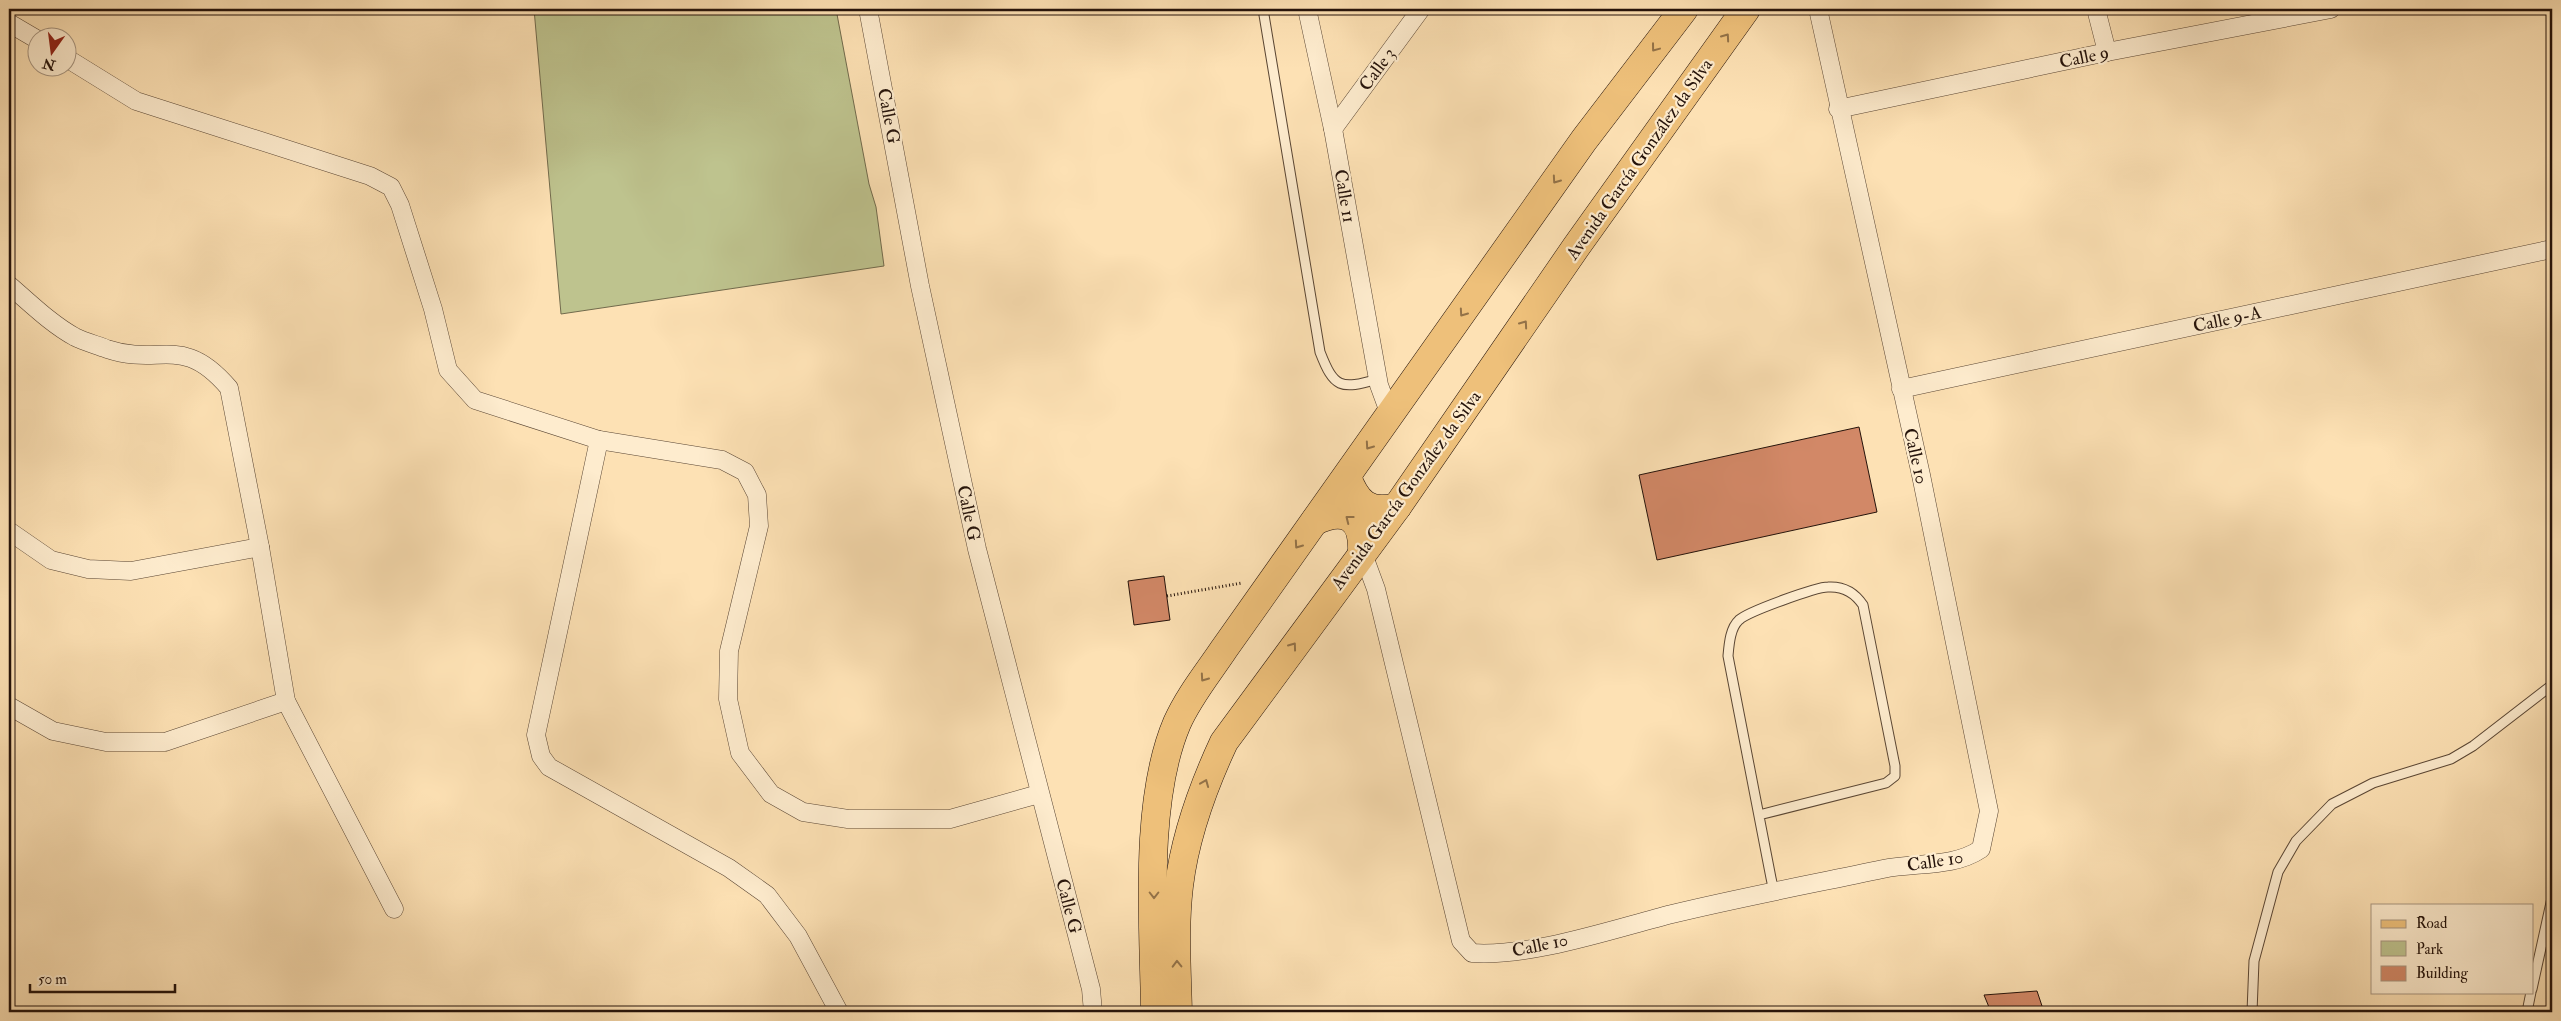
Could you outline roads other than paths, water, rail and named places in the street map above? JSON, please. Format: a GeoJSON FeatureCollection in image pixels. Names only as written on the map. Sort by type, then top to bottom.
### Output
{"type":"FeatureCollection","features":[{"type":"Feature","properties":{"kind":"main road"},"geometry":{"type":"LineString","coordinates":[[1155,1012],[1156,818],[1160,779],[1168,746],[1191,696],[1584,140],[1684,9]]}},
{"type":"Feature","properties":{"kind":"main road","name":"Avenida García González da Silva"},"geometry":{"type":"LineString","coordinates":[[1178,1012],[1176,923],[1179,885],[1191,829],[1204,784],[1224,742],[1362,551],[1397,507],[1576,247],[1746,9]]}},
{"type":"Feature","properties":{"kind":"main road"},"geometry":{"type":"LineString","coordinates":[[1347,477],[1353,493],[1366,506],[1386,510],[1397,507]]}},
{"type":"Feature","properties":{"kind":"main road"},"geometry":{"type":"LineString","coordinates":[[1315,521],[1336,514],[1343,514],[1352,519],[1363,538],[1362,551]]}},
{"type":"Feature","properties":{"kind":"street","name":"Calle G"},"geometry":{"type":"LineString","coordinates":[[868,9],[920,286],[973,530],[1039,794],[1091,989],[1093,1012]]}},
{"type":"Feature","properties":{"kind":"street","name":"Calle 11"},"geometry":{"type":"LineString","coordinates":[[1307,9],[1333,129],[1378,382],[1390,415]]}},
{"type":"Feature","properties":{"kind":"street","name":"Calle 3"},"geometry":{"type":"LineString","coordinates":[[1333,129],[1421,9]]}},
{"type":"Feature","properties":{"kind":"street","name":"Calle 10"},"geometry":{"type":"LineString","coordinates":[[1362,551],[1376,589],[1461,941],[1472,953],[1493,954],[1536,948],[1708,905],[1896,866],[1968,858],[1981,849],[1986,835],[1989,811],[1921,475],[1838,110],[1819,17],[1807,9]]}},
{"type":"Feature","properties":{"kind":"street"},"geometry":{"type":"LineString","coordinates":[[2096,9],[2107,52]]}},
{"type":"Feature","properties":{"kind":"street","name":"Calle 9"},"geometry":{"type":"LineString","coordinates":[[1838,110],[2107,52],[2331,9]]}},
{"type":"Feature","properties":{"kind":"street"},"geometry":{"type":"LineString","coordinates":[[9,24],[28,34]]}},
{"type":"Feature","properties":{"kind":"street"},"geometry":{"type":"LineString","coordinates":[[78,65],[136,101],[370,176],[391,187],[400,205],[433,309],[448,370],[476,400],[599,440],[722,460],[745,472],[756,495],[759,526],[729,651],[728,699],[740,753],[771,794],[803,812],[848,819],[950,820],[1039,794]]}},
{"type":"Feature","properties":{"kind":"street","name":"Calle 9-A"},"geometry":{"type":"LineString","coordinates":[[1901,389],[2552,249]]}},
{"type":"Feature","properties":{"kind":"street"},"geometry":{"type":"LineString","coordinates":[[9,284],[75,337],[110,350],[137,354],[173,354],[199,360],[214,370],[229,388],[260,546],[286,701],[394,909]]}},
{"type":"Feature","properties":{"kind":"street"},"geometry":{"type":"LineString","coordinates":[[1378,382],[1407,392]]}},
{"type":"Feature","properties":{"kind":"street"},"geometry":{"type":"LineString","coordinates":[[599,440],[536,735],[541,756],[549,767],[729,868],[767,894],[798,936],[839,1012]]}},
{"type":"Feature","properties":{"kind":"street"},"geometry":{"type":"LineString","coordinates":[[9,531],[50,560],[88,569],[131,571],[260,546]]}},
{"type":"Feature","properties":{"kind":"street"},"geometry":{"type":"LineString","coordinates":[[9,706],[53,731],[106,742],[165,742],[286,701]]}},
{"type":"Feature","properties":{"kind":"lane"},"geometry":{"type":"LineString","coordinates":[[1263,9],[1320,352],[1330,377],[1339,384],[1358,385],[1378,382]]}},
{"type":"Feature","properties":{"kind":"lane"},"geometry":{"type":"LineString","coordinates":[[1759,815],[1886,783],[1895,776],[1895,766],[1863,605],[1855,594],[1842,588],[1827,586],[1750,613],[1737,621],[1730,638],[1728,656],[1774,892]]}},
{"type":"Feature","properties":{"kind":"lane"},"geometry":{"type":"LineString","coordinates":[[2252,1012],[2254,961],[2278,872],[2296,840],[2332,804],[2373,783],[2451,759],[2473,746],[2552,685]]}},
{"type":"Feature","properties":{"kind":"lane"},"geometry":{"type":"LineString","coordinates":[[2534,982],[2552,898]]}},
{"type":"Feature","properties":{"kind":"lane"},"geometry":{"type":"LineString","coordinates":[[2527,1012],[2531,994]]}}]}
